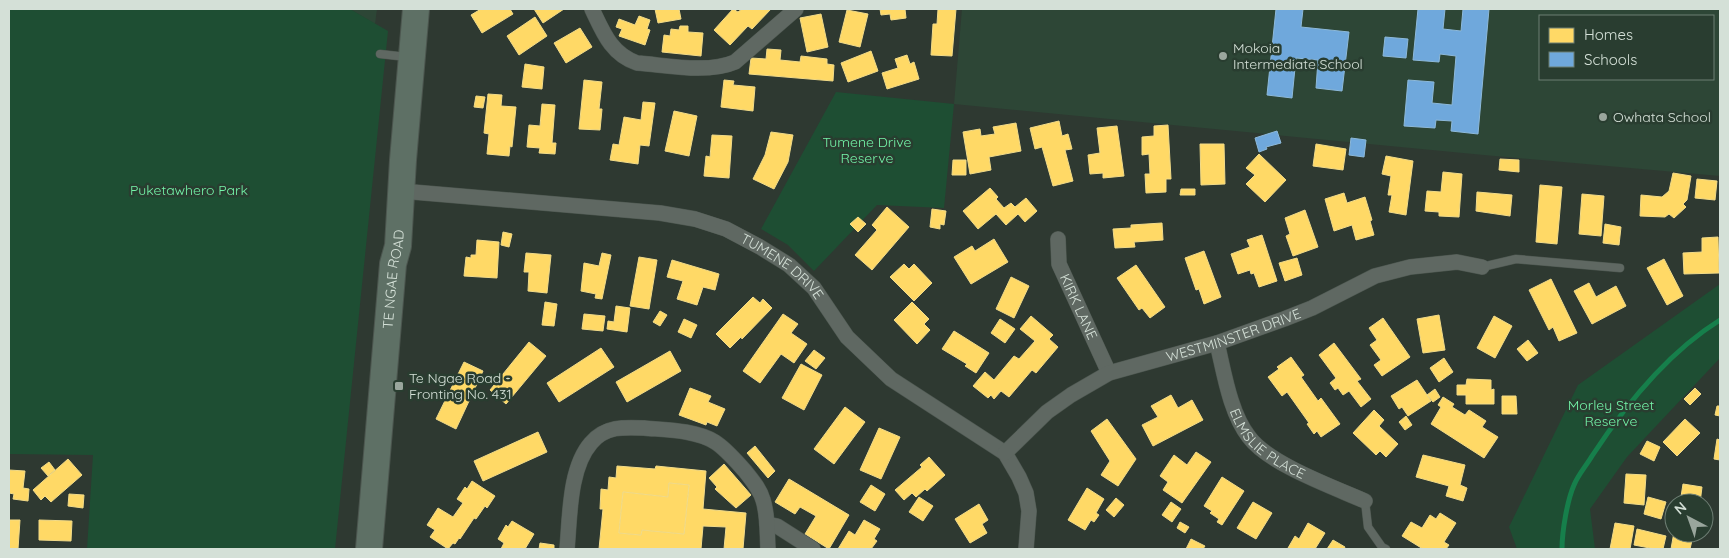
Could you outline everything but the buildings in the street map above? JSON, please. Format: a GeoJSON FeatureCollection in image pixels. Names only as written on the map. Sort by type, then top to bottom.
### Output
{"type":"FeatureCollection","features":[{"type":"Feature","properties":{"kind":"highway","name":"TE NGAE ROAD"},"geometry":{"type":"LineString","coordinates":[[368,549],[393,264],[398,246],[416,9]]}},
{"type":"Feature","properties":{"kind":"street"},"geometry":{"type":"LineString","coordinates":[[592,9],[607,39],[617,52],[627,59],[637,63],[705,68],[723,67],[735,62],[796,9]]}},
{"type":"Feature","properties":{"kind":"street","name":"TUMENE DRIVE"},"geometry":{"type":"LineString","coordinates":[[401,192],[660,213],[695,219],[726,229],[760,247],[789,265],[814,288],[847,337],[891,380],[1005,453],[1026,493],[1029,511],[1026,549]]}},
{"type":"Feature","properties":{"kind":"street","name":"KIRK LANE"},"geometry":{"type":"LineString","coordinates":[[1058,239],[1059,264],[1109,373]]}},
{"type":"Feature","properties":{"kind":"street","name":"WESTMINSTER DRIVE"},"geometry":{"type":"LineString","coordinates":[[1005,453],[1047,412],[1071,395],[1109,373],[1216,343],[1312,308],[1374,276],[1410,266],[1457,262],[1482,267]]}},
{"type":"Feature","properties":{"kind":"street","name":"ELMSLIE PLACE"},"geometry":{"type":"LineString","coordinates":[[1216,343],[1235,410],[1248,437],[1267,454],[1305,475],[1365,501]]}},
{"type":"Feature","properties":{"kind":"street"},"geometry":{"type":"LineString","coordinates":[[567,549],[577,470],[584,453],[600,435],[608,430],[624,427],[688,434],[714,442],[727,451],[760,492],[766,511],[768,549]]}},
{"type":"Feature","properties":{"kind":"street"},"geometry":{"type":"LineString","coordinates":[[766,524],[777,526],[813,549]]}},
{"type":"Feature","properties":{"kind":"lane"},"geometry":{"type":"LineString","coordinates":[[380,54],[412,57]]}},
{"type":"Feature","properties":{"kind":"lane"},"geometry":{"type":"LineString","coordinates":[[1482,267],[1516,259],[1620,268]]}},
{"type":"Feature","properties":{"kind":"lane"},"geometry":{"type":"LineString","coordinates":[[1365,501],[1368,527],[1382,547],[1386,549]]}},
{"type":"Feature","properties":{"kind":"shaded area"},"geometry":{"type":"Polygon","coordinates":[[[350,9],[377,9],[375,24],[350,9]]]}},
{"type":"Feature","properties":{"kind":"shaded area","name":"Mokoia Intermediate School"},"geometry":{"type":"Polygon","coordinates":[[[962,9],[1720,9],[1720,176],[954,104],[962,9]]]}},
{"type":"Feature","properties":{"kind":"green space","name":"Puketawhero Park"},"geometry":{"type":"Polygon","coordinates":[[[9,9],[350,9],[388,31],[335,549],[87,549],[93,455],[9,454],[9,9]]]}},
{"type":"Feature","properties":{"kind":"green space","name":"Tumene Drive Reserve"},"geometry":{"type":"Polygon","coordinates":[[[836,92],[954,104],[944,208],[877,205],[814,271],[788,245],[761,229],[836,92]]]}},
{"type":"Feature","properties":{"kind":"green space","name":"Morley Street Reserve"},"geometry":{"type":"Polygon","coordinates":[[[1720,284],[1720,358],[1627,457],[1590,509],[1595,549],[1517,549],[1509,527],[1578,385],[1720,284]]]}},
{"type":"Feature","properties":{"kind":"waterway"},"geometry":{"type":"LineString","coordinates":[[1562,549],[1565,517],[1574,485],[1605,437],[1633,399],[1665,364],[1682,348],[1720,320]]}},
{"type":"Feature","properties":{"kind":"place","name":"Mokoia Intermediate School"},"geometry":{"type":"Point","coordinates":[1223,56]}},
{"type":"Feature","properties":{"kind":"place","name":"Owhata School"},"geometry":{"type":"Point","coordinates":[1603,117]}},
{"type":"Feature","properties":{"kind":"place","name":"Te Ngae Road - Fronting No. 431"},"geometry":{"type":"Point","coordinates":[399,386]}}]}
